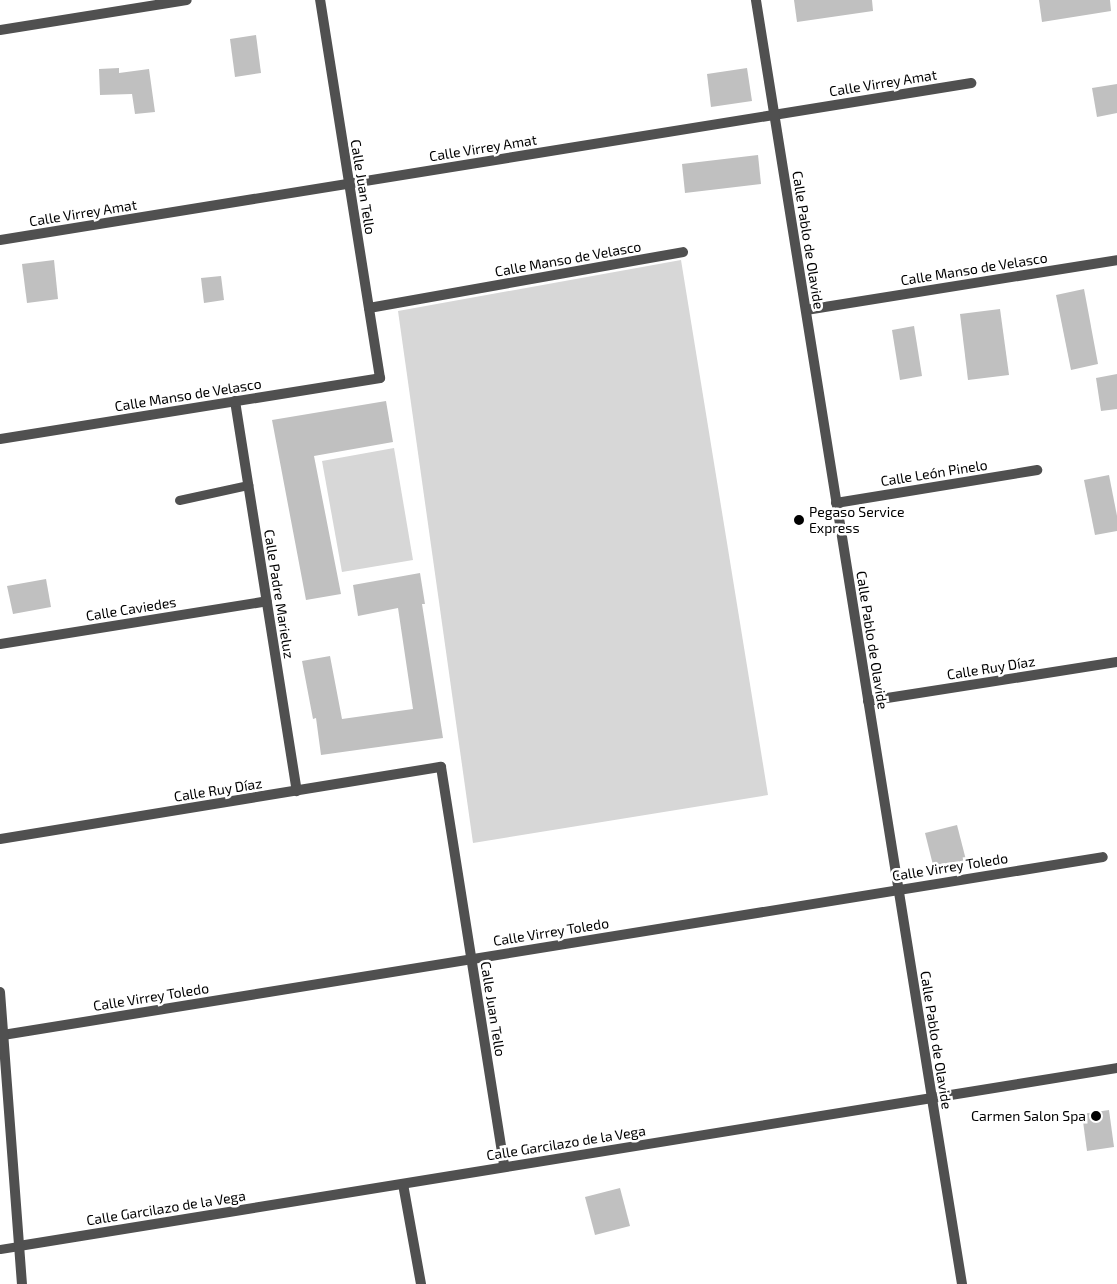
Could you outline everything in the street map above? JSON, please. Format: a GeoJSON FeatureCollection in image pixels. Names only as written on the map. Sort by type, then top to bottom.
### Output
{"type":"FeatureCollection","features":[{"type":"Feature","properties":{"kind":"street"},"geometry":{"type":"LineString","coordinates":[[0,30],[187,0]]}},
{"type":"Feature","properties":{"kind":"street","name":"Calle Juan Tello"},"geometry":{"type":"LineString","coordinates":[[320,0],[380,378]]}},
{"type":"Feature","properties":{"kind":"street","name":"Calle Pablo de Olavide"},"geometry":{"type":"LineString","coordinates":[[756,0],[962,1284]]}},
{"type":"Feature","properties":{"kind":"street","name":"Calle Virrey Amat"},"geometry":{"type":"LineString","coordinates":[[0,240],[971,83]]}},
{"type":"Feature","properties":{"kind":"street","name":"Calle Manso de Velasco"},"geometry":{"type":"LineString","coordinates":[[369,308],[683,252]]}},
{"type":"Feature","properties":{"kind":"street","name":"Calle Manso de Velasco"},"geometry":{"type":"LineString","coordinates":[[806,310],[1117,260]]}},
{"type":"Feature","properties":{"kind":"street","name":"Calle Manso de Velasco"},"geometry":{"type":"LineString","coordinates":[[0,439],[380,378]]}},
{"type":"Feature","properties":{"kind":"street","name":"Calle Padre Marieluz"},"geometry":{"type":"LineString","coordinates":[[235,401],[297,791]]}},
{"type":"Feature","properties":{"kind":"street","name":"Calle León Pinelo"},"geometry":{"type":"LineString","coordinates":[[836,503],[1036,470]]}},
{"type":"Feature","properties":{"kind":"street","name":"Calle Caviedes"},"geometry":{"type":"LineString","coordinates":[[0,644],[267,601]]}},
{"type":"Feature","properties":{"kind":"street","name":"Calle Ruy Díaz"},"geometry":{"type":"LineString","coordinates":[[868,701],[1117,662]]}},
{"type":"Feature","properties":{"kind":"street","name":"Calle Juan Tello"},"geometry":{"type":"LineString","coordinates":[[441,767],[504,1167]]}},
{"type":"Feature","properties":{"kind":"street","name":"Calle Ruy Díaz"},"geometry":{"type":"LineString","coordinates":[[0,839],[441,767]]}},
{"type":"Feature","properties":{"kind":"street","name":"Calle Virrey Toledo"},"geometry":{"type":"LineString","coordinates":[[3,1035],[1103,857]]}},
{"type":"Feature","properties":{"kind":"street"},"geometry":{"type":"LineString","coordinates":[[0,992],[22,1284]]}},
{"type":"Feature","properties":{"kind":"street","name":"Calle Garcilazo de la Vega"},"geometry":{"type":"LineString","coordinates":[[19,1246],[1117,1068]]}},
{"type":"Feature","properties":{"kind":"street"},"geometry":{"type":"LineString","coordinates":[[403,1184],[421,1284]]}},
{"type":"Feature","properties":{"kind":"lane"},"geometry":{"type":"LineString","coordinates":[[179,500],[248,485]]}},
{"type":"Feature","properties":{"kind":"lane"},"geometry":{"type":"LineString","coordinates":[[0,1249],[19,1246]]}},
{"type":"Feature","properties":{"kind":"shaded area"},"geometry":{"type":"Polygon","coordinates":[[[681,260],[768,795],[473,843],[398,311],[681,260]]]}},
{"type":"Feature","properties":{"kind":"shaded area"},"geometry":{"type":"Polygon","coordinates":[[[394,448],[413,560],[342,572],[322,461],[394,448]]]}},
{"type":"Feature","properties":{"kind":"building"},"geometry":{"type":"Polygon","coordinates":[[[794,0],[872,0],[873,11],[797,22],[794,0]]]}},
{"type":"Feature","properties":{"kind":"building"},"geometry":{"type":"Polygon","coordinates":[[[1039,0],[1110,0],[1111,11],[1042,22],[1039,0]]]}},
{"type":"Feature","properties":{"kind":"building"},"geometry":{"type":"Polygon","coordinates":[[[256,35],[261,73],[235,77],[230,39],[256,35]]]}},
{"type":"Feature","properties":{"kind":"building"},"geometry":{"type":"Polygon","coordinates":[[[119,68],[119,73],[149,69],[155,112],[135,114],[132,94],[100,95],[99,69],[119,68]]]}},
{"type":"Feature","properties":{"kind":"building"},"geometry":{"type":"Polygon","coordinates":[[[747,68],[752,101],[711,107],[707,74],[747,68]]]}},
{"type":"Feature","properties":{"kind":"building"},"geometry":{"type":"Polygon","coordinates":[[[1117,84],[1117,113],[1097,117],[1092,88],[1117,84]]]}},
{"type":"Feature","properties":{"kind":"building"},"geometry":{"type":"Polygon","coordinates":[[[758,155],[761,184],[685,193],[682,164],[758,155]]]}},
{"type":"Feature","properties":{"kind":"building"},"geometry":{"type":"Polygon","coordinates":[[[54,260],[58,299],[27,303],[22,264],[54,260]]]}},
{"type":"Feature","properties":{"kind":"building"},"geometry":{"type":"Polygon","coordinates":[[[221,276],[224,300],[204,303],[201,278],[221,276]]]}},
{"type":"Feature","properties":{"kind":"building"},"geometry":{"type":"Polygon","coordinates":[[[1084,289],[1098,364],[1071,370],[1056,295],[1084,289]]]}},
{"type":"Feature","properties":{"kind":"building"},"geometry":{"type":"Polygon","coordinates":[[[1000,309],[1009,375],[968,380],[960,314],[1000,309]]]}},
{"type":"Feature","properties":{"kind":"building"},"geometry":{"type":"Polygon","coordinates":[[[914,326],[922,376],[900,380],[892,330],[914,326]]]}},
{"type":"Feature","properties":{"kind":"building"},"geometry":{"type":"Polygon","coordinates":[[[1117,374],[1117,409],[1101,411],[1096,378],[1117,374]]]}},
{"type":"Feature","properties":{"kind":"building"},"geometry":{"type":"Polygon","coordinates":[[[386,401],[393,442],[314,456],[341,594],[306,600],[272,420],[386,401]]]}},
{"type":"Feature","properties":{"kind":"building"},"geometry":{"type":"Polygon","coordinates":[[[1109,475],[1117,516],[1117,531],[1095,535],[1084,480],[1109,475]]]}},
{"type":"Feature","properties":{"kind":"building"},"geometry":{"type":"Polygon","coordinates":[[[420,573],[425,604],[422,604],[443,738],[321,755],[316,718],[313,719],[302,661],[330,656],[342,719],[413,709],[398,608],[358,616],[353,585],[420,573]]]}},
{"type":"Feature","properties":{"kind":"building"},"geometry":{"type":"Polygon","coordinates":[[[46,579],[51,607],[13,614],[7,586],[46,579]]]}},
{"type":"Feature","properties":{"kind":"building"},"geometry":{"type":"Polygon","coordinates":[[[957,825],[966,860],[934,869],[925,833],[957,825]]]}},
{"type":"Feature","properties":{"kind":"building"},"geometry":{"type":"Polygon","coordinates":[[[1109,1110],[1114,1147],[1087,1151],[1082,1114],[1109,1110]]]}},
{"type":"Feature","properties":{"kind":"building"},"geometry":{"type":"Polygon","coordinates":[[[620,1188],[630,1226],[595,1235],[585,1197],[620,1188]]]}},
{"type":"Feature","properties":{"kind":"place","name":"Pegaso Service Express"},"geometry":{"type":"Point","coordinates":[799,520]}},
{"type":"Feature","properties":{"kind":"place","name":"Carmen Salon Spa"},"geometry":{"type":"Point","coordinates":[1096,1116]}}]}
